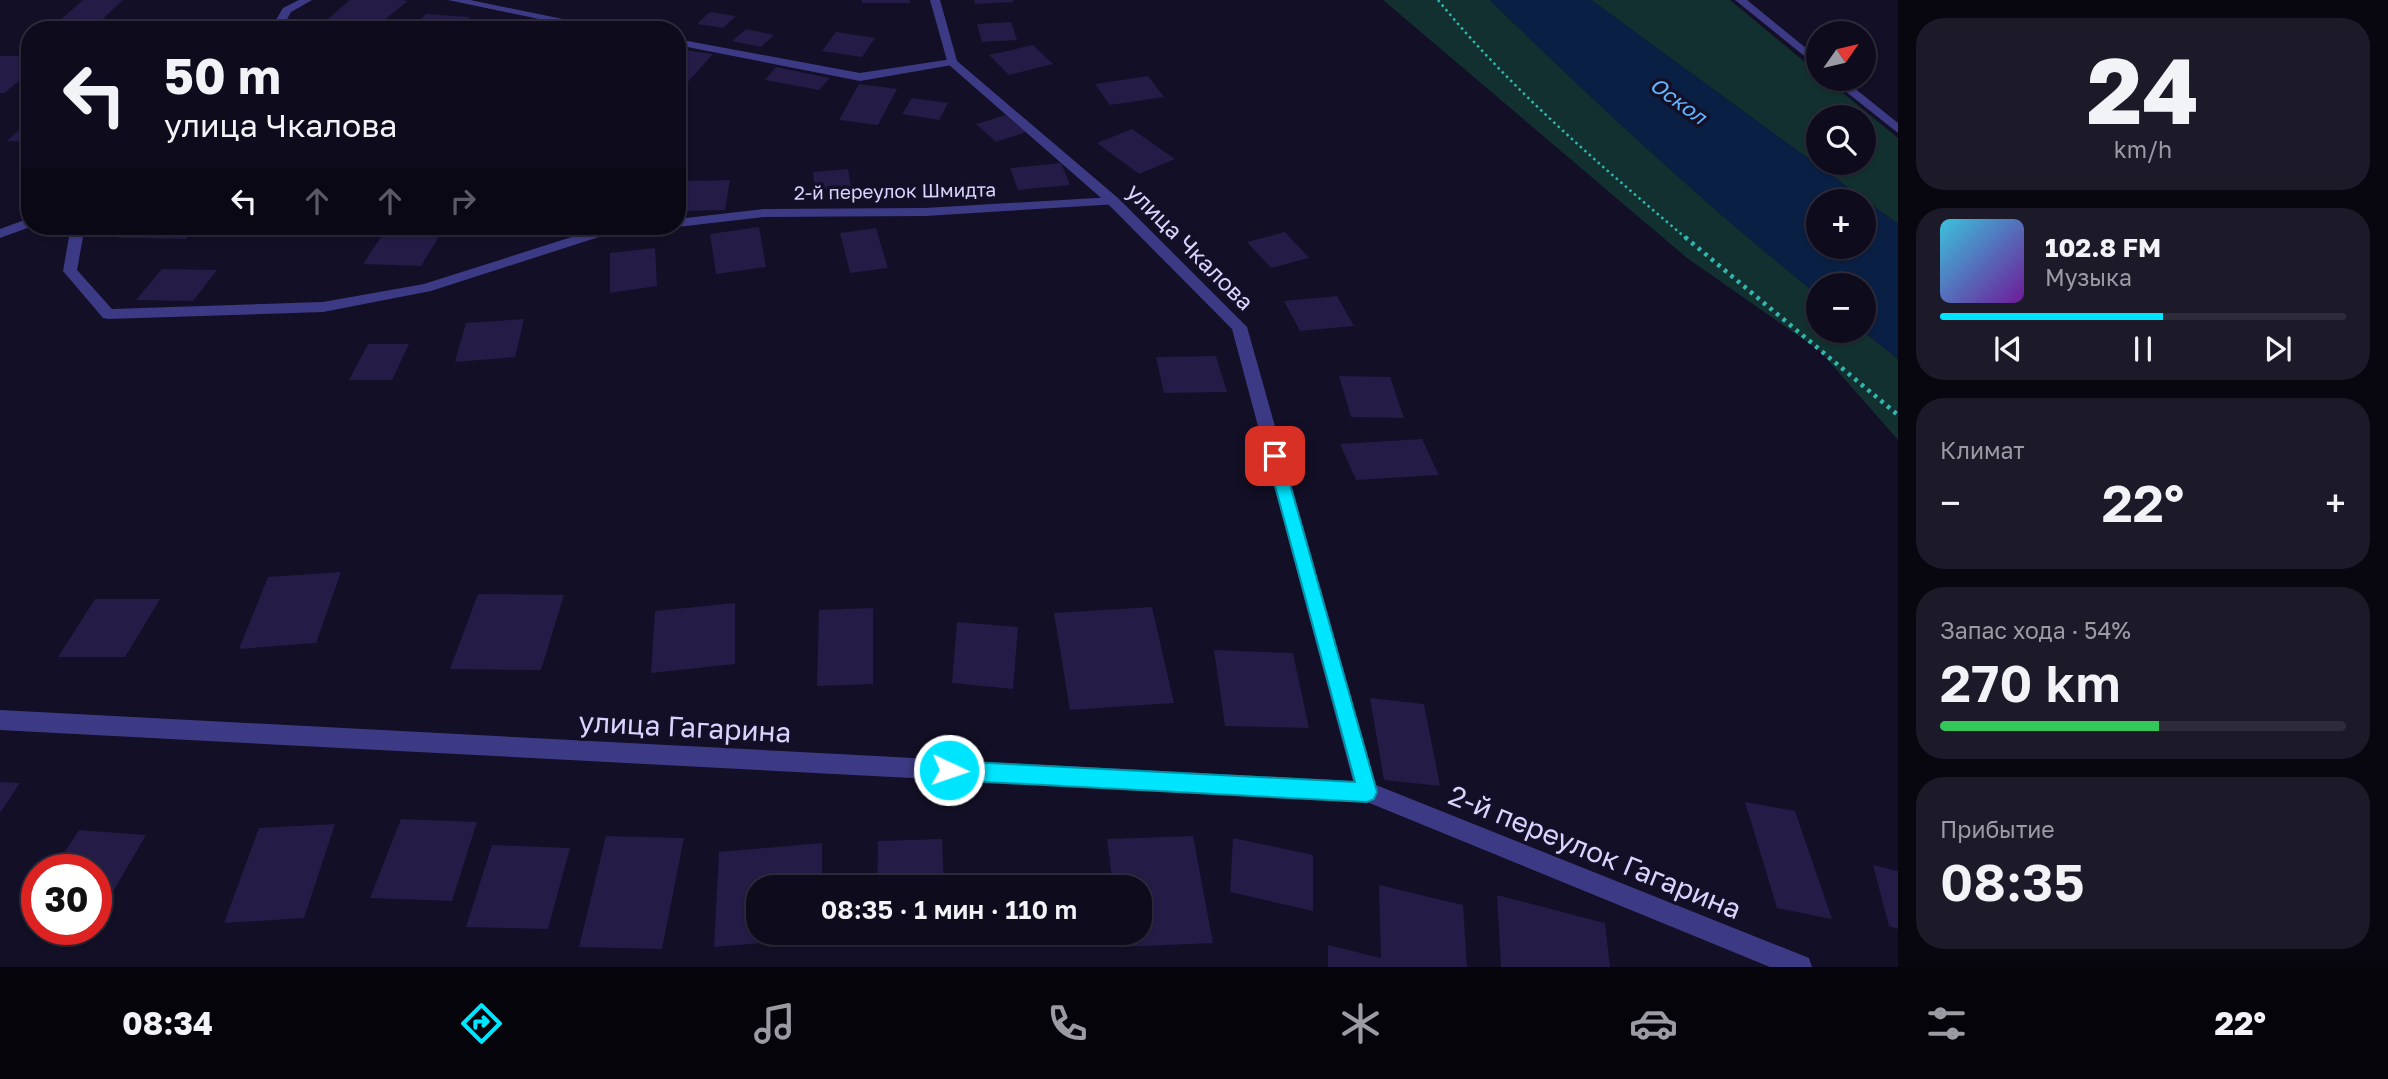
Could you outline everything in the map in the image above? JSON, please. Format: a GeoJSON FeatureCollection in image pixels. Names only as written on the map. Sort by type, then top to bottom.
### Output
{"type":"FeatureCollection","features":[{"type":"Feature","properties":{"kind":"street"},"geometry":{"type":"LineString","coordinates":[[280,21],[286,10],[307,0]]}},
{"type":"Feature","properties":{"kind":"street"},"geometry":{"type":"LineString","coordinates":[[453,0],[564,21]]}},
{"type":"Feature","properties":{"kind":"street"},"geometry":{"type":"LineString","coordinates":[[686,44],[860,77],[952,62],[935,0]]}},
{"type":"Feature","properties":{"kind":"street"},"geometry":{"type":"LineString","coordinates":[[1740,0],[1806,54]]}},
{"type":"Feature","properties":{"kind":"street","name":"улица Чкалова"},"geometry":{"type":"LineString","coordinates":[[952,62],[1113,201],[1239,327],[1367,792]]}},
{"type":"Feature","properties":{"kind":"street"},"geometry":{"type":"LineString","coordinates":[[1851,91],[1898,129]]}},
{"type":"Feature","properties":{"kind":"street","name":"2-й переулок Шмидта"},"geometry":{"type":"LineString","coordinates":[[686,222],[764,213],[925,212],[1113,201]]}},
{"type":"Feature","properties":{"kind":"street"},"geometry":{"type":"LineString","coordinates":[[0,234],[21,226]]}},
{"type":"Feature","properties":{"kind":"street"},"geometry":{"type":"LineString","coordinates":[[76,235],[70,271],[108,314],[323,307],[426,288],[591,235]]}},
{"type":"Feature","properties":{"kind":"street","name":"улица Гагарина"},"geometry":{"type":"LineString","coordinates":[[0,720],[1367,792]]}},
{"type":"Feature","properties":{"kind":"street","name":"2-й переулок Гагарина"},"geometry":{"type":"LineString","coordinates":[[1367,792],[1800,967]]}},
{"type":"Feature","properties":{"kind":"path"},"geometry":{"type":"LineString","coordinates":[[1438,0],[1511,85],[1564,133],[1808,343],[1898,415]]}},
{"type":"Feature","properties":{"kind":"green space"},"geometry":{"type":"Polygon","coordinates":[[[1383,0],[1490,0],[1651,152],[1806,285],[1806,341],[1687,258],[1383,0]]]}},
{"type":"Feature","properties":{"kind":"green space"},"geometry":{"type":"Polygon","coordinates":[[[1591,0],[1730,0],[1806,63],[1806,91],[1841,91],[1858,105],[1806,105],[1806,157],[1591,0]]]}},
{"type":"Feature","properties":{"kind":"green space"},"geometry":{"type":"Polygon","coordinates":[[[1876,120],[1898,138],[1898,224],[1876,208],[1876,189],[1850,189],[1831,175],[1876,175],[1876,120]]]}},
{"type":"Feature","properties":{"kind":"green space"},"geometry":{"type":"Polygon","coordinates":[[[1876,341],[1898,359],[1898,440],[1820,351],[1809,343],[1876,341]]]}},
{"type":"Feature","properties":{"kind":"water","name":"Оскол"},"geometry":{"type":"Polygon","coordinates":[[[1490,0],[1591,0],[1806,157],[1806,175],[1831,175],[1850,189],[1806,189],[1806,259],[1876,259],[1876,208],[1898,224],[1898,359],[1876,341],[1876,273],[1806,273],[1806,285],[1692,189],[1490,0]]]}},
{"type":"Feature","properties":{"kind":"building"},"geometry":{"type":"Polygon","coordinates":[[[83,0],[123,0],[101,21],[59,21],[83,0]]]}},
{"type":"Feature","properties":{"kind":"building"},"geometry":{"type":"Polygon","coordinates":[[[350,0],[408,1],[383,21],[326,21],[350,0]]]}},
{"type":"Feature","properties":{"kind":"building"},"geometry":{"type":"Polygon","coordinates":[[[862,0],[910,0],[910,3],[862,3],[862,0]]]}},
{"type":"Feature","properties":{"kind":"building"},"geometry":{"type":"Polygon","coordinates":[[[974,0],[1013,0],[1013,2],[975,4],[974,0]]]}},
{"type":"Feature","properties":{"kind":"building"},"geometry":{"type":"Polygon","coordinates":[[[710,12],[736,16],[723,28],[697,24],[710,12]]]}},
{"type":"Feature","properties":{"kind":"building"},"geometry":{"type":"Polygon","coordinates":[[[426,14],[470,17],[466,21],[419,21],[426,14]]]}},
{"type":"Feature","properties":{"kind":"building"},"geometry":{"type":"Polygon","coordinates":[[[1011,22],[1017,40],[982,42],[977,24],[1011,22]]]}},
{"type":"Feature","properties":{"kind":"building"},"geometry":{"type":"Polygon","coordinates":[[[746,29],[774,35],[761,47],[732,41],[746,29]]]}},
{"type":"Feature","properties":{"kind":"building"},"geometry":{"type":"Polygon","coordinates":[[[836,32],[875,38],[862,57],[822,51],[836,32]]]}},
{"type":"Feature","properties":{"kind":"building"},"geometry":{"type":"Polygon","coordinates":[[[1033,45],[1053,64],[1009,75],[989,55],[1033,45]]]}},
{"type":"Feature","properties":{"kind":"building"},"geometry":{"type":"Polygon","coordinates":[[[686,50],[713,54],[686,84],[686,50]]]}},
{"type":"Feature","properties":{"kind":"building"},"geometry":{"type":"Polygon","coordinates":[[[0,56],[21,56],[21,79],[4,93],[0,93],[0,56]]]}},
{"type":"Feature","properties":{"kind":"building"},"geometry":{"type":"Polygon","coordinates":[[[776,67],[830,78],[819,90],[765,80],[776,67]]]}},
{"type":"Feature","properties":{"kind":"building"},"geometry":{"type":"Polygon","coordinates":[[[1148,76],[1164,97],[1110,105],[1095,84],[1148,76]]]}},
{"type":"Feature","properties":{"kind":"building"},"geometry":{"type":"Polygon","coordinates":[[[859,84],[897,89],[878,125],[839,120],[859,84]]]}},
{"type":"Feature","properties":{"kind":"building"},"geometry":{"type":"Polygon","coordinates":[[[912,98],[948,103],[939,120],[902,114],[912,98]]]}},
{"type":"Feature","properties":{"kind":"building"},"geometry":{"type":"Polygon","coordinates":[[[1006,115],[1026,132],[996,142],[976,124],[1006,115]]]}},
{"type":"Feature","properties":{"kind":"building"},"geometry":{"type":"Polygon","coordinates":[[[21,129],[21,141],[7,141],[21,129]]]}},
{"type":"Feature","properties":{"kind":"building"},"geometry":{"type":"Polygon","coordinates":[[[1132,129],[1175,159],[1139,174],[1097,143],[1132,129]]]}},
{"type":"Feature","properties":{"kind":"building"},"geometry":{"type":"Polygon","coordinates":[[[1061,163],[1070,185],[1018,190],[1010,168],[1061,163]]]}},
{"type":"Feature","properties":{"kind":"building"},"geometry":{"type":"Polygon","coordinates":[[[848,169],[851,187],[815,191],[813,172],[848,169]]]}},
{"type":"Feature","properties":{"kind":"building"},"geometry":{"type":"Polygon","coordinates":[[[730,180],[725,210],[686,211],[686,181],[730,180]]]}},
{"type":"Feature","properties":{"kind":"building"},"geometry":{"type":"Polygon","coordinates":[[[759,227],[766,267],[716,274],[710,234],[759,227]]]}},
{"type":"Feature","properties":{"kind":"building"},"geometry":{"type":"Polygon","coordinates":[[[876,228],[888,268],[850,273],[840,233],[876,228]]]}},
{"type":"Feature","properties":{"kind":"building"},"geometry":{"type":"Polygon","coordinates":[[[1285,232],[1309,258],[1271,268],[1247,242],[1285,232]]]}},
{"type":"Feature","properties":{"kind":"building"},"geometry":{"type":"Polygon","coordinates":[[[120,235],[189,235],[186,239],[118,238],[120,235]]]}},
{"type":"Feature","properties":{"kind":"building"},"geometry":{"type":"Polygon","coordinates":[[[382,235],[440,235],[421,266],[363,264],[382,235]]]}},
{"type":"Feature","properties":{"kind":"building"},"geometry":{"type":"Polygon","coordinates":[[[655,248],[657,286],[610,293],[610,253],[655,248]]]}},
{"type":"Feature","properties":{"kind":"building"},"geometry":{"type":"Polygon","coordinates":[[[162,269],[217,270],[193,301],[136,300],[162,269]]]}},
{"type":"Feature","properties":{"kind":"building"},"geometry":{"type":"Polygon","coordinates":[[[1337,296],[1354,326],[1300,331],[1284,301],[1337,296]]]}},
{"type":"Feature","properties":{"kind":"building"},"geometry":{"type":"Polygon","coordinates":[[[524,319],[515,357],[455,362],[466,323],[524,319]]]}},
{"type":"Feature","properties":{"kind":"building"},"geometry":{"type":"Polygon","coordinates":[[[368,344],[409,344],[392,380],[349,380],[368,344]]]}},
{"type":"Feature","properties":{"kind":"building"},"geometry":{"type":"Polygon","coordinates":[[[1216,356],[1227,392],[1164,393],[1156,357],[1216,356]]]}},
{"type":"Feature","properties":{"kind":"building"},"geometry":{"type":"Polygon","coordinates":[[[1339,376],[1390,377],[1404,418],[1351,417],[1339,376]]]}},
{"type":"Feature","properties":{"kind":"building"},"geometry":{"type":"Polygon","coordinates":[[[1422,439],[1439,475],[1356,480],[1340,444],[1422,439]]]}},
{"type":"Feature","properties":{"kind":"building"},"geometry":{"type":"Polygon","coordinates":[[[341,572],[316,643],[239,649],[268,577],[341,572]]]}},
{"type":"Feature","properties":{"kind":"building"},"geometry":{"type":"Polygon","coordinates":[[[478,594],[564,595],[541,670],[450,669],[478,594]]]}},
{"type":"Feature","properties":{"kind":"building"},"geometry":{"type":"Polygon","coordinates":[[[95,599],[160,599],[125,657],[58,657],[95,599]]]}},
{"type":"Feature","properties":{"kind":"building"},"geometry":{"type":"Polygon","coordinates":[[[735,603],[735,664],[651,673],[655,611],[735,603]]]}},
{"type":"Feature","properties":{"kind":"building"},"geometry":{"type":"Polygon","coordinates":[[[1152,607],[1174,703],[1070,710],[1054,613],[1152,607]]]}},
{"type":"Feature","properties":{"kind":"building"},"geometry":{"type":"Polygon","coordinates":[[[873,608],[873,684],[817,686],[819,610],[873,608]]]}},
{"type":"Feature","properties":{"kind":"building"},"geometry":{"type":"Polygon","coordinates":[[[957,622],[1018,627],[1013,689],[952,683],[957,622]]]}},
{"type":"Feature","properties":{"kind":"building"},"geometry":{"type":"Polygon","coordinates":[[[1214,650],[1293,653],[1309,728],[1225,726],[1214,650]]]}},
{"type":"Feature","properties":{"kind":"building"},"geometry":{"type":"Polygon","coordinates":[[[1370,698],[1424,704],[1440,786],[1384,780],[1370,698]]]}},
{"type":"Feature","properties":{"kind":"building"},"geometry":{"type":"Polygon","coordinates":[[[0,782],[20,783],[0,813],[0,782]]]}},
{"type":"Feature","properties":{"kind":"building"},"geometry":{"type":"Polygon","coordinates":[[[1745,802],[1795,811],[1832,919],[1777,908],[1745,802]]]}},
{"type":"Feature","properties":{"kind":"building"},"geometry":{"type":"Polygon","coordinates":[[[401,819],[477,822],[452,901],[370,898],[401,819]]]}},
{"type":"Feature","properties":{"kind":"building"},"geometry":{"type":"Polygon","coordinates":[[[335,824],[304,918],[224,923],[259,828],[335,824]]]}},
{"type":"Feature","properties":{"kind":"building"},"geometry":{"type":"Polygon","coordinates":[[[79,830],[146,835],[112,893],[112,854],[63,854],[79,830]]]}},
{"type":"Feature","properties":{"kind":"building"},"geometry":{"type":"Polygon","coordinates":[[[606,836],[684,838],[662,949],[579,947],[606,836]]]}},
{"type":"Feature","properties":{"kind":"building"},"geometry":{"type":"Polygon","coordinates":[[[1193,836],[1213,943],[1121,947],[1152,945],[1152,875],[1112,875],[1107,839],[1193,836]]]}},
{"type":"Feature","properties":{"kind":"building"},"geometry":{"type":"Polygon","coordinates":[[[1233,838],[1313,855],[1313,911],[1230,892],[1233,838]]]}},
{"type":"Feature","properties":{"kind":"building"},"geometry":{"type":"Polygon","coordinates":[[[942,839],[944,875],[877,875],[878,841],[942,839]]]}},
{"type":"Feature","properties":{"kind":"building"},"geometry":{"type":"Polygon","coordinates":[[[822,843],[822,875],[746,875],[746,944],[714,947],[719,852],[822,843]]]}},
{"type":"Feature","properties":{"kind":"building"},"geometry":{"type":"Polygon","coordinates":[[[492,845],[570,848],[548,929],[466,927],[492,845]]]}},
{"type":"Feature","properties":{"kind":"building"},"geometry":{"type":"Polygon","coordinates":[[[1873,865],[1898,871],[1898,929],[1889,926],[1873,865]]]}},
{"type":"Feature","properties":{"kind":"building"},"geometry":{"type":"Polygon","coordinates":[[[1379,885],[1463,905],[1467,967],[1328,967],[1328,945],[1381,958],[1379,885]]]}},
{"type":"Feature","properties":{"kind":"building"},"geometry":{"type":"Polygon","coordinates":[[[1497,895],[1605,923],[1610,967],[1501,967],[1497,895]]]}},
{"type":"Feature","properties":{"kind":"route"},"geometry":{"type":"LineString","coordinates":[[949,770],[1367,792],[1275,456]]}}]}
